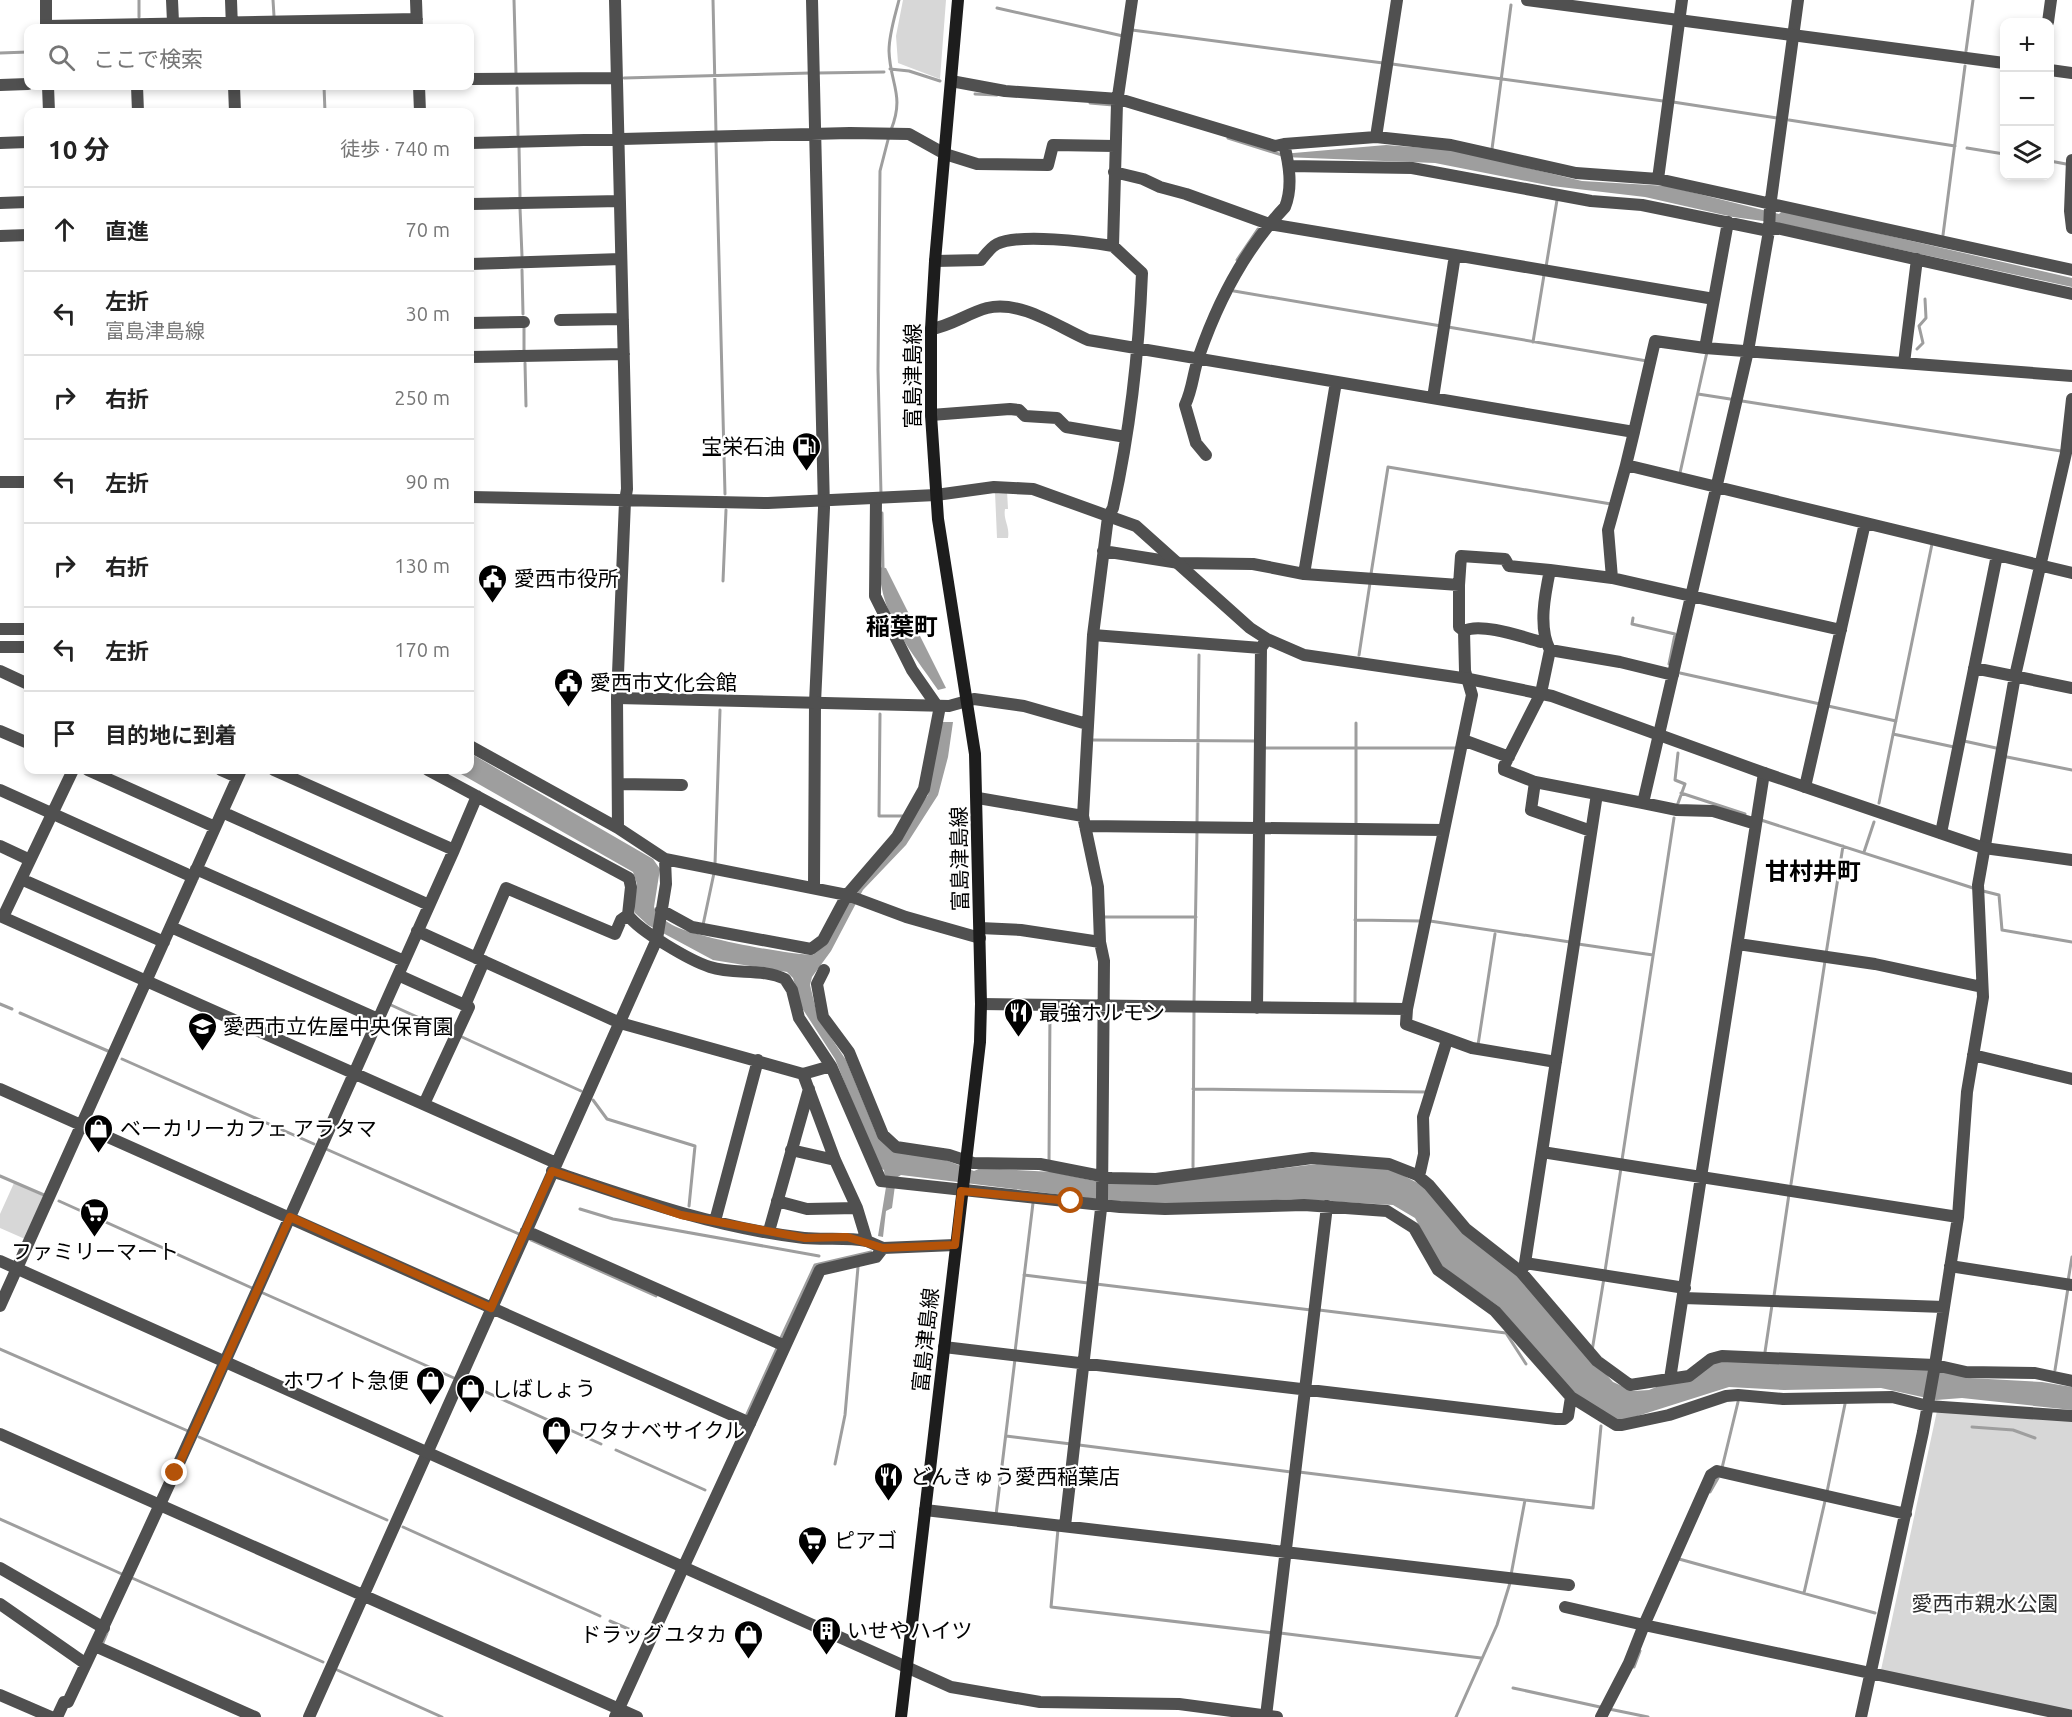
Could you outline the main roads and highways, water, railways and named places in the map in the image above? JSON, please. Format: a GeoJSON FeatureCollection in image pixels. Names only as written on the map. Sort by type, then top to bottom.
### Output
{"type":"FeatureCollection","features":[{"type":"Feature","properties":{"kind":"main road","name":"富島津島線"},"geometry":{"type":"LineString","coordinates":[[901,1717],[980,1042],[978,798],[967,701],[936,495],[931,415],[931,329],[935,261],[958,0]]}},
{"type":"Feature","properties":{"kind":"waterway"},"geometry":{"type":"LineString","coordinates":[[139,0],[139,17]]}},
{"type":"Feature","properties":{"kind":"waterway"},"geometry":{"type":"LineString","coordinates":[[273,0],[274,16]]}},
{"type":"Feature","properties":{"kind":"waterway"},"geometry":{"type":"LineString","coordinates":[[514,0],[516,74]]}},
{"type":"Feature","properties":{"kind":"waterway"},"geometry":{"type":"LineString","coordinates":[[713,0],[716,133]]}},
{"type":"Feature","properties":{"kind":"waterway"},"geometry":{"type":"LineString","coordinates":[[891,130],[897,108],[897,98],[889,45],[899,0]]}},
{"type":"Feature","properties":{"kind":"waterway"},"geometry":{"type":"LineString","coordinates":[[1966,51],[1973,0]]}},
{"type":"Feature","properties":{"kind":"waterway"},"geometry":{"type":"LineString","coordinates":[[1492,149],[1511,5]]}},
{"type":"Feature","properties":{"kind":"waterway"},"geometry":{"type":"LineString","coordinates":[[997,8],[1123,36]]}},
{"type":"Feature","properties":{"kind":"waterway"},"geometry":{"type":"LineString","coordinates":[[1132,30],[1383,63]]}},
{"type":"Feature","properties":{"kind":"waterway"},"geometry":{"type":"LineString","coordinates":[[0,53],[24,52]]}},
{"type":"Feature","properties":{"kind":"waterway"},"geometry":{"type":"LineString","coordinates":[[1392,64],[1663,101]]}},
{"type":"Feature","properties":{"kind":"waterway"},"geometry":{"type":"LineString","coordinates":[[1943,235],[1965,66]]}},
{"type":"Feature","properties":{"kind":"waterway"},"geometry":{"type":"LineString","coordinates":[[890,69],[909,71],[940,81]]}},
{"type":"Feature","properties":{"kind":"waterway"},"geometry":{"type":"LineString","coordinates":[[817,73],[884,72]]}},
{"type":"Feature","properties":{"kind":"waterway"},"geometry":{"type":"LineString","coordinates":[[624,78],[811,73]]}},
{"type":"Feature","properties":{"kind":"waterway"},"geometry":{"type":"LineString","coordinates":[[517,88],[518,135]]}},
{"type":"Feature","properties":{"kind":"waterway"},"geometry":{"type":"LineString","coordinates":[[324,90],[325,108]]}},
{"type":"Feature","properties":{"kind":"waterway"},"geometry":{"type":"LineString","coordinates":[[975,94],[997,95]]}},
{"type":"Feature","properties":{"kind":"waterway"},"geometry":{"type":"LineString","coordinates":[[1673,102],[1777,118]]}},
{"type":"Feature","properties":{"kind":"waterway"},"geometry":{"type":"LineString","coordinates":[[1090,103],[1113,105]]}},
{"type":"Feature","properties":{"kind":"waterway"},"geometry":{"type":"LineString","coordinates":[[1789,120],[1955,146]]}},
{"type":"Feature","properties":{"kind":"waterway"},"geometry":{"type":"LineString","coordinates":[[881,494],[878,370],[880,171],[889,136]]}},
{"type":"Feature","properties":{"kind":"waterway"},"geometry":{"type":"LineString","coordinates":[[1228,138],[1282,155]]}},
{"type":"Feature","properties":{"kind":"waterway"},"geometry":{"type":"LineString","coordinates":[[716,142],[725,494]]}},
{"type":"Feature","properties":{"kind":"waterway"},"geometry":{"type":"LineString","coordinates":[[519,146],[520,197]]}},
{"type":"Feature","properties":{"kind":"waterway"},"geometry":{"type":"LineString","coordinates":[[1967,148],[2000,153]]}},
{"type":"Feature","properties":{"kind":"waterway"},"geometry":{"type":"LineString","coordinates":[[2054,162],[2066,164]]}},
{"type":"Feature","properties":{"kind":"waterway"},"geometry":{"type":"LineString","coordinates":[[1546,267],[1557,200]]}},
{"type":"Feature","properties":{"kind":"waterway"},"geometry":{"type":"LineString","coordinates":[[520,208],[522,256]]}},
{"type":"Feature","properties":{"kind":"waterway"},"geometry":{"type":"LineString","coordinates":[[1237,260],[1258,229]]}},
{"type":"Feature","properties":{"kind":"waterway"},"geometry":{"type":"LineString","coordinates":[[522,270],[523,314]]}},
{"type":"Feature","properties":{"kind":"waterway"},"geometry":{"type":"LineString","coordinates":[[1533,342],[1544,275]]}},
{"type":"Feature","properties":{"kind":"waterway"},"geometry":{"type":"LineString","coordinates":[[1234,291],[1441,326]]}},
{"type":"Feature","properties":{"kind":"waterway"},"geometry":{"type":"LineString","coordinates":[[1917,349],[1923,343],[1919,326],[1926,318],[1925,299]]}},
{"type":"Feature","properties":{"kind":"waterway"},"geometry":{"type":"LineString","coordinates":[[1448,327],[1647,361]]}},
{"type":"Feature","properties":{"kind":"waterway"},"geometry":{"type":"LineString","coordinates":[[524,328],[524,350]]}},
{"type":"Feature","properties":{"kind":"waterway"},"geometry":{"type":"LineString","coordinates":[[1680,473],[1707,352]]}},
{"type":"Feature","properties":{"kind":"waterway"},"geometry":{"type":"LineString","coordinates":[[525,363],[526,406]]}},
{"type":"Feature","properties":{"kind":"waterway"},"geometry":{"type":"LineString","coordinates":[[1698,394],[1730,399]]}},
{"type":"Feature","properties":{"kind":"waterway"},"geometry":{"type":"LineString","coordinates":[[1742,401],[2061,451]]}},
{"type":"Feature","properties":{"kind":"waterway"},"geometry":{"type":"LineString","coordinates":[[1371,574],[1388,467],[1611,504]]}},
{"type":"Feature","properties":{"kind":"waterway"},"geometry":{"type":"LineString","coordinates":[[723,581],[726,510]]}},
{"type":"Feature","properties":{"kind":"waterway"},"geometry":{"type":"LineString","coordinates":[[882,513],[883,569]]}},
{"type":"Feature","properties":{"kind":"waterway"},"geometry":{"type":"LineString","coordinates":[[1879,803],[1932,544]]}},
{"type":"Feature","properties":{"kind":"waterway"},"geometry":{"type":"LineString","coordinates":[[1359,655],[1370,583]]}},
{"type":"Feature","properties":{"kind":"waterway"},"geometry":{"type":"LineString","coordinates":[[1633,618],[1632,624],[1675,634],[1669,664]]}},
{"type":"Feature","properties":{"kind":"waterway"},"geometry":{"type":"LineString","coordinates":[[1197,824],[1199,655]]}},
{"type":"Feature","properties":{"kind":"waterway"},"geometry":{"type":"LineString","coordinates":[[1680,673],[1820,704]]}},
{"type":"Feature","properties":{"kind":"waterway"},"geometry":{"type":"LineString","coordinates":[[1828,706],[1896,721]]}},
{"type":"Feature","properties":{"kind":"waterway"},"geometry":{"type":"LineString","coordinates":[[715,864],[720,710]]}},
{"type":"Feature","properties":{"kind":"waterway"},"geometry":{"type":"LineString","coordinates":[[880,714],[879,816],[903,816]]}},
{"type":"Feature","properties":{"kind":"waterway"},"geometry":{"type":"LineString","coordinates":[[1356,723],[1356,826]]}},
{"type":"Feature","properties":{"kind":"waterway"},"geometry":{"type":"LineString","coordinates":[[1893,734],[1954,747]]}},
{"type":"Feature","properties":{"kind":"waterway"},"geometry":{"type":"LineString","coordinates":[[1091,740],[1257,741]]}},
{"type":"Feature","properties":{"kind":"waterway"},"geometry":{"type":"LineString","coordinates":[[1964,741],[1996,748]]}},
{"type":"Feature","properties":{"kind":"waterway"},"geometry":{"type":"LineString","coordinates":[[1264,748],[1457,748]]}},
{"type":"Feature","properties":{"kind":"waterway"},"geometry":{"type":"LineString","coordinates":[[1677,806],[1685,784],[1675,780],[1678,753]]}},
{"type":"Feature","properties":{"kind":"waterway"},"geometry":{"type":"LineString","coordinates":[[2007,757],[2072,770]]}},
{"type":"Feature","properties":{"kind":"waterway"},"geometry":{"type":"LineString","coordinates":[[1681,793],[1745,814]]}},
{"type":"Feature","properties":{"kind":"waterway"},"geometry":{"type":"LineString","coordinates":[[1622,1160],[1674,818]]}},
{"type":"Feature","properties":{"kind":"waterway"},"geometry":{"type":"LineString","coordinates":[[1761,820],[1973,888]]}},
{"type":"Feature","properties":{"kind":"waterway"},"geometry":{"type":"LineString","coordinates":[[1864,852],[1874,822]]}},
{"type":"Feature","properties":{"kind":"waterway"},"geometry":{"type":"LineString","coordinates":[[1194,1003],[1197,831]]}},
{"type":"Feature","properties":{"kind":"waterway"},"geometry":{"type":"LineString","coordinates":[[1355,1004],[1356,834]]}},
{"type":"Feature","properties":{"kind":"waterway"},"geometry":{"type":"LineString","coordinates":[[1826,954],[1843,846]]}},
{"type":"Feature","properties":{"kind":"waterway"},"geometry":{"type":"LineString","coordinates":[[703,925],[714,873]]}},
{"type":"Feature","properties":{"kind":"waterway"},"geometry":{"type":"LineString","coordinates":[[1983,891],[1999,895],[2002,930],[2072,942]]}},
{"type":"Feature","properties":{"kind":"waterway"},"geometry":{"type":"LineString","coordinates":[[1103,917],[1196,917]]}},
{"type":"Feature","properties":{"kind":"waterway"},"geometry":{"type":"LineString","coordinates":[[1355,920],[1422,921]]}},
{"type":"Feature","properties":{"kind":"waterway"},"geometry":{"type":"LineString","coordinates":[[1430,921],[1570,942]]}},
{"type":"Feature","properties":{"kind":"waterway"},"geometry":{"type":"LineString","coordinates":[[1478,1045],[1495,934]]}},
{"type":"Feature","properties":{"kind":"waterway"},"geometry":{"type":"LineString","coordinates":[[1578,944],[1653,955]]}},
{"type":"Feature","properties":{"kind":"waterway"},"geometry":{"type":"LineString","coordinates":[[1791,1184],[1825,961]]}},
{"type":"Feature","properties":{"kind":"waterway"},"geometry":{"type":"LineString","coordinates":[[0,1004],[12,1009]]}},
{"type":"Feature","properties":{"kind":"waterway"},"geometry":{"type":"LineString","coordinates":[[391,1005],[452,1033]]}},
{"type":"Feature","properties":{"kind":"waterway"},"geometry":{"type":"LineString","coordinates":[[1049,1162],[1050,1009]]}},
{"type":"Feature","properties":{"kind":"waterway"},"geometry":{"type":"LineString","coordinates":[[1193,1167],[1194,1011]]}},
{"type":"Feature","properties":{"kind":"waterway"},"geometry":{"type":"LineString","coordinates":[[20,1013],[108,1051]]}},
{"type":"Feature","properties":{"kind":"waterway"},"geometry":{"type":"LineString","coordinates":[[462,1037],[581,1091]]}},
{"type":"Feature","properties":{"kind":"waterway"},"geometry":{"type":"LineString","coordinates":[[122,1059],[314,1144]]}},
{"type":"Feature","properties":{"kind":"waterway"},"geometry":{"type":"LineString","coordinates":[[1193,1089],[1427,1092]]}},
{"type":"Feature","properties":{"kind":"waterway"},"geometry":{"type":"LineString","coordinates":[[593,1100],[607,1119],[695,1146],[689,1206]]}},
{"type":"Feature","properties":{"kind":"waterway"},"geometry":{"type":"LineString","coordinates":[[326,1149],[519,1234]]}},
{"type":"Feature","properties":{"kind":"waterway"},"geometry":{"type":"LineString","coordinates":[[1605,1271],[1621,1168]]}},
{"type":"Feature","properties":{"kind":"waterway"},"geometry":{"type":"LineString","coordinates":[[0,1176],[44,1195]]}},
{"type":"Feature","properties":{"kind":"waterway"},"geometry":{"type":"LineString","coordinates":[[1774,1296],[1789,1194]]}},
{"type":"Feature","properties":{"kind":"waterway"},"geometry":{"type":"LineString","coordinates":[[59,1201],[252,1288]]}},
{"type":"Feature","properties":{"kind":"waterway"},"geometry":{"type":"LineString","coordinates":[[1015,1352],[1033,1203]]}},
{"type":"Feature","properties":{"kind":"waterway"},"geometry":{"type":"LineString","coordinates":[[580,1209],[613,1219],[819,1256]]}},
{"type":"Feature","properties":{"kind":"waterway"},"geometry":{"type":"LineString","coordinates":[[531,1240],[656,1296]]}},
{"type":"Feature","properties":{"kind":"waterway"},"geometry":{"type":"LineString","coordinates":[[781,1338],[815,1265],[871,1252]]}},
{"type":"Feature","properties":{"kind":"waterway"},"geometry":{"type":"LineString","coordinates":[[2068,1281],[2072,1257]]}},
{"type":"Feature","properties":{"kind":"waterway"},"geometry":{"type":"LineString","coordinates":[[835,1464],[845,1415],[858,1267]]}},
{"type":"Feature","properties":{"kind":"waterway"},"geometry":{"type":"LineString","coordinates":[[1024,1275],[1088,1283]]}},
{"type":"Feature","properties":{"kind":"waterway"},"geometry":{"type":"LineString","coordinates":[[1592,1351],[1604,1278]]}},
{"type":"Feature","properties":{"kind":"waterway"},"geometry":{"type":"LineString","coordinates":[[1096,1284],[1311,1310]]}},
{"type":"Feature","properties":{"kind":"waterway"},"geometry":{"type":"LineString","coordinates":[[2055,1370],[2068,1288]]}},
{"type":"Feature","properties":{"kind":"waterway"},"geometry":{"type":"LineString","coordinates":[[263,1293],[454,1378]]}},
{"type":"Feature","properties":{"kind":"waterway"},"geometry":{"type":"LineString","coordinates":[[1765,1352],[1772,1305]]}},
{"type":"Feature","properties":{"kind":"waterway"},"geometry":{"type":"LineString","coordinates":[[1319,1310],[1506,1333],[1526,1364]]}},
{"type":"Feature","properties":{"kind":"waterway"},"geometry":{"type":"LineString","coordinates":[[747,1414],[777,1348]]}},
{"type":"Feature","properties":{"kind":"waterway"},"geometry":{"type":"LineString","coordinates":[[0,1349],[188,1431]]}},
{"type":"Feature","properties":{"kind":"waterway"},"geometry":{"type":"LineString","coordinates":[[996,1515],[1015,1359]]}},
{"type":"Feature","properties":{"kind":"waterway"},"geometry":{"type":"LineString","coordinates":[[464,1382],[601,1444]]}},
{"type":"Feature","properties":{"kind":"waterway"},"geometry":{"type":"LineString","coordinates":[[1722,1468],[1738,1402]]}},
{"type":"Feature","properties":{"kind":"waterway"},"geometry":{"type":"LineString","coordinates":[[1827,1492],[1845,1404]]}},
{"type":"Feature","properties":{"kind":"waterway"},"geometry":{"type":"LineString","coordinates":[[1511,1575],[1525,1500],[1593,1508],[1601,1426]]}},
{"type":"Feature","properties":{"kind":"waterway"},"geometry":{"type":"LineString","coordinates":[[1972,1427],[2013,1430],[2035,1438]]}},
{"type":"Feature","properties":{"kind":"waterway"},"geometry":{"type":"LineString","coordinates":[[1006,1436],[1071,1444]]}},
{"type":"Feature","properties":{"kind":"waterway"},"geometry":{"type":"LineString","coordinates":[[199,1437],[387,1520]]}},
{"type":"Feature","properties":{"kind":"waterway"},"geometry":{"type":"LineString","coordinates":[[1079,1445],[1291,1472]]}},
{"type":"Feature","properties":{"kind":"waterway"},"geometry":{"type":"LineString","coordinates":[[616,1450],[705,1490]]}},
{"type":"Feature","properties":{"kind":"waterway"},"geometry":{"type":"LineString","coordinates":[[1299,1472],[1525,1500]]}},
{"type":"Feature","properties":{"kind":"waterway"},"geometry":{"type":"LineString","coordinates":[[1710,1492],[1718,1478]]}},
{"type":"Feature","properties":{"kind":"waterway"},"geometry":{"type":"LineString","coordinates":[[1804,1593],[1825,1501]]}},
{"type":"Feature","properties":{"kind":"waterway"},"geometry":{"type":"LineString","coordinates":[[0,1519],[124,1575]]}},
{"type":"Feature","properties":{"kind":"waterway"},"geometry":{"type":"LineString","coordinates":[[403,1527],[600,1616]]}},
{"type":"Feature","properties":{"kind":"waterway"},"geometry":{"type":"LineString","coordinates":[[1058,1529],[1051,1607],[1273,1633]]}},
{"type":"Feature","properties":{"kind":"waterway"},"geometry":{"type":"LineString","coordinates":[[1679,1559],[1875,1613]]}},
{"type":"Feature","properties":{"kind":"waterway"},"geometry":{"type":"LineString","coordinates":[[132,1578],[323,1662]]}},
{"type":"Feature","properties":{"kind":"waterway"},"geometry":{"type":"LineString","coordinates":[[1456,1717],[1497,1625],[1510,1583]]}},
{"type":"Feature","properties":{"kind":"waterway"},"geometry":{"type":"LineString","coordinates":[[610,1621],[640,1634]]}},
{"type":"Feature","properties":{"kind":"waterway"},"geometry":{"type":"LineString","coordinates":[[102,1645],[107,1633]]}},
{"type":"Feature","properties":{"kind":"waterway"},"geometry":{"type":"LineString","coordinates":[[1280,1633],[1481,1658]]}},
{"type":"Feature","properties":{"kind":"waterway"},"geometry":{"type":"LineString","coordinates":[[1634,1667],[1640,1651]]}},
{"type":"Feature","properties":{"kind":"waterway"},"geometry":{"type":"LineString","coordinates":[[335,1669],[442,1717]]}},
{"type":"Feature","properties":{"kind":"waterway"},"geometry":{"type":"LineString","coordinates":[[1513,1688],[1600,1707]]}},
{"type":"Feature","properties":{"kind":"waterway"},"geometry":{"type":"LineString","coordinates":[[1609,1709],[1648,1717]]}},
{"type":"Feature","properties":{"kind":"place","name":"宝栄石油"},"geometry":{"type":"Point","coordinates":[806,472]}},
{"type":"Feature","properties":{"kind":"place","name":"愛西市役所"},"geometry":{"type":"Point","coordinates":[493,604]}},
{"type":"Feature","properties":{"kind":"place","name":"愛西市文化会館"},"geometry":{"type":"Point","coordinates":[569,708]}},
{"type":"Feature","properties":{"kind":"place","name":"最強ホルモン"},"geometry":{"type":"Point","coordinates":[1018,1038]}},
{"type":"Feature","properties":{"kind":"place","name":"愛西市立佐屋中央保育園"},"geometry":{"type":"Point","coordinates":[202,1052]}},
{"type":"Feature","properties":{"kind":"place","name":"ベーカリーカフェ アラタマ"},"geometry":{"type":"Point","coordinates":[99,1154]}},
{"type":"Feature","properties":{"kind":"place","name":"ファミリーマート"},"geometry":{"type":"Point","coordinates":[95,1238]}},
{"type":"Feature","properties":{"kind":"place","name":"ホワイト急便"},"geometry":{"type":"Point","coordinates":[430,1406]}},
{"type":"Feature","properties":{"kind":"place","name":"しばしょう"},"geometry":{"type":"Point","coordinates":[470,1414]}},
{"type":"Feature","properties":{"kind":"place","name":"ワタナベサイクル"},"geometry":{"type":"Point","coordinates":[557,1456]}},
{"type":"Feature","properties":{"kind":"place","name":"どんきゅう愛西稲葉店"},"geometry":{"type":"Point","coordinates":[889,1502]}},
{"type":"Feature","properties":{"kind":"place","name":"ピアゴ"},"geometry":{"type":"Point","coordinates":[813,1566]}},
{"type":"Feature","properties":{"kind":"place","name":"いせやハイツ"},"geometry":{"type":"Point","coordinates":[826,1656]}},
{"type":"Feature","properties":{"kind":"place","name":"ドラッグユタカ"},"geometry":{"type":"Point","coordinates":[748,1660]}},
{"type":"Feature","properties":{"kind":"district","name":"稲葉町"},"geometry":{"type":"Point","coordinates":[902,626]}},
{"type":"Feature","properties":{"kind":"district","name":"甘村井町"},"geometry":{"type":"Point","coordinates":[1813,871]}},
{"type":"Feature","properties":{"kind":"park label","name":"愛西市親水公園"},"geometry":{"type":"Point","coordinates":[1985,1603]}}]}
